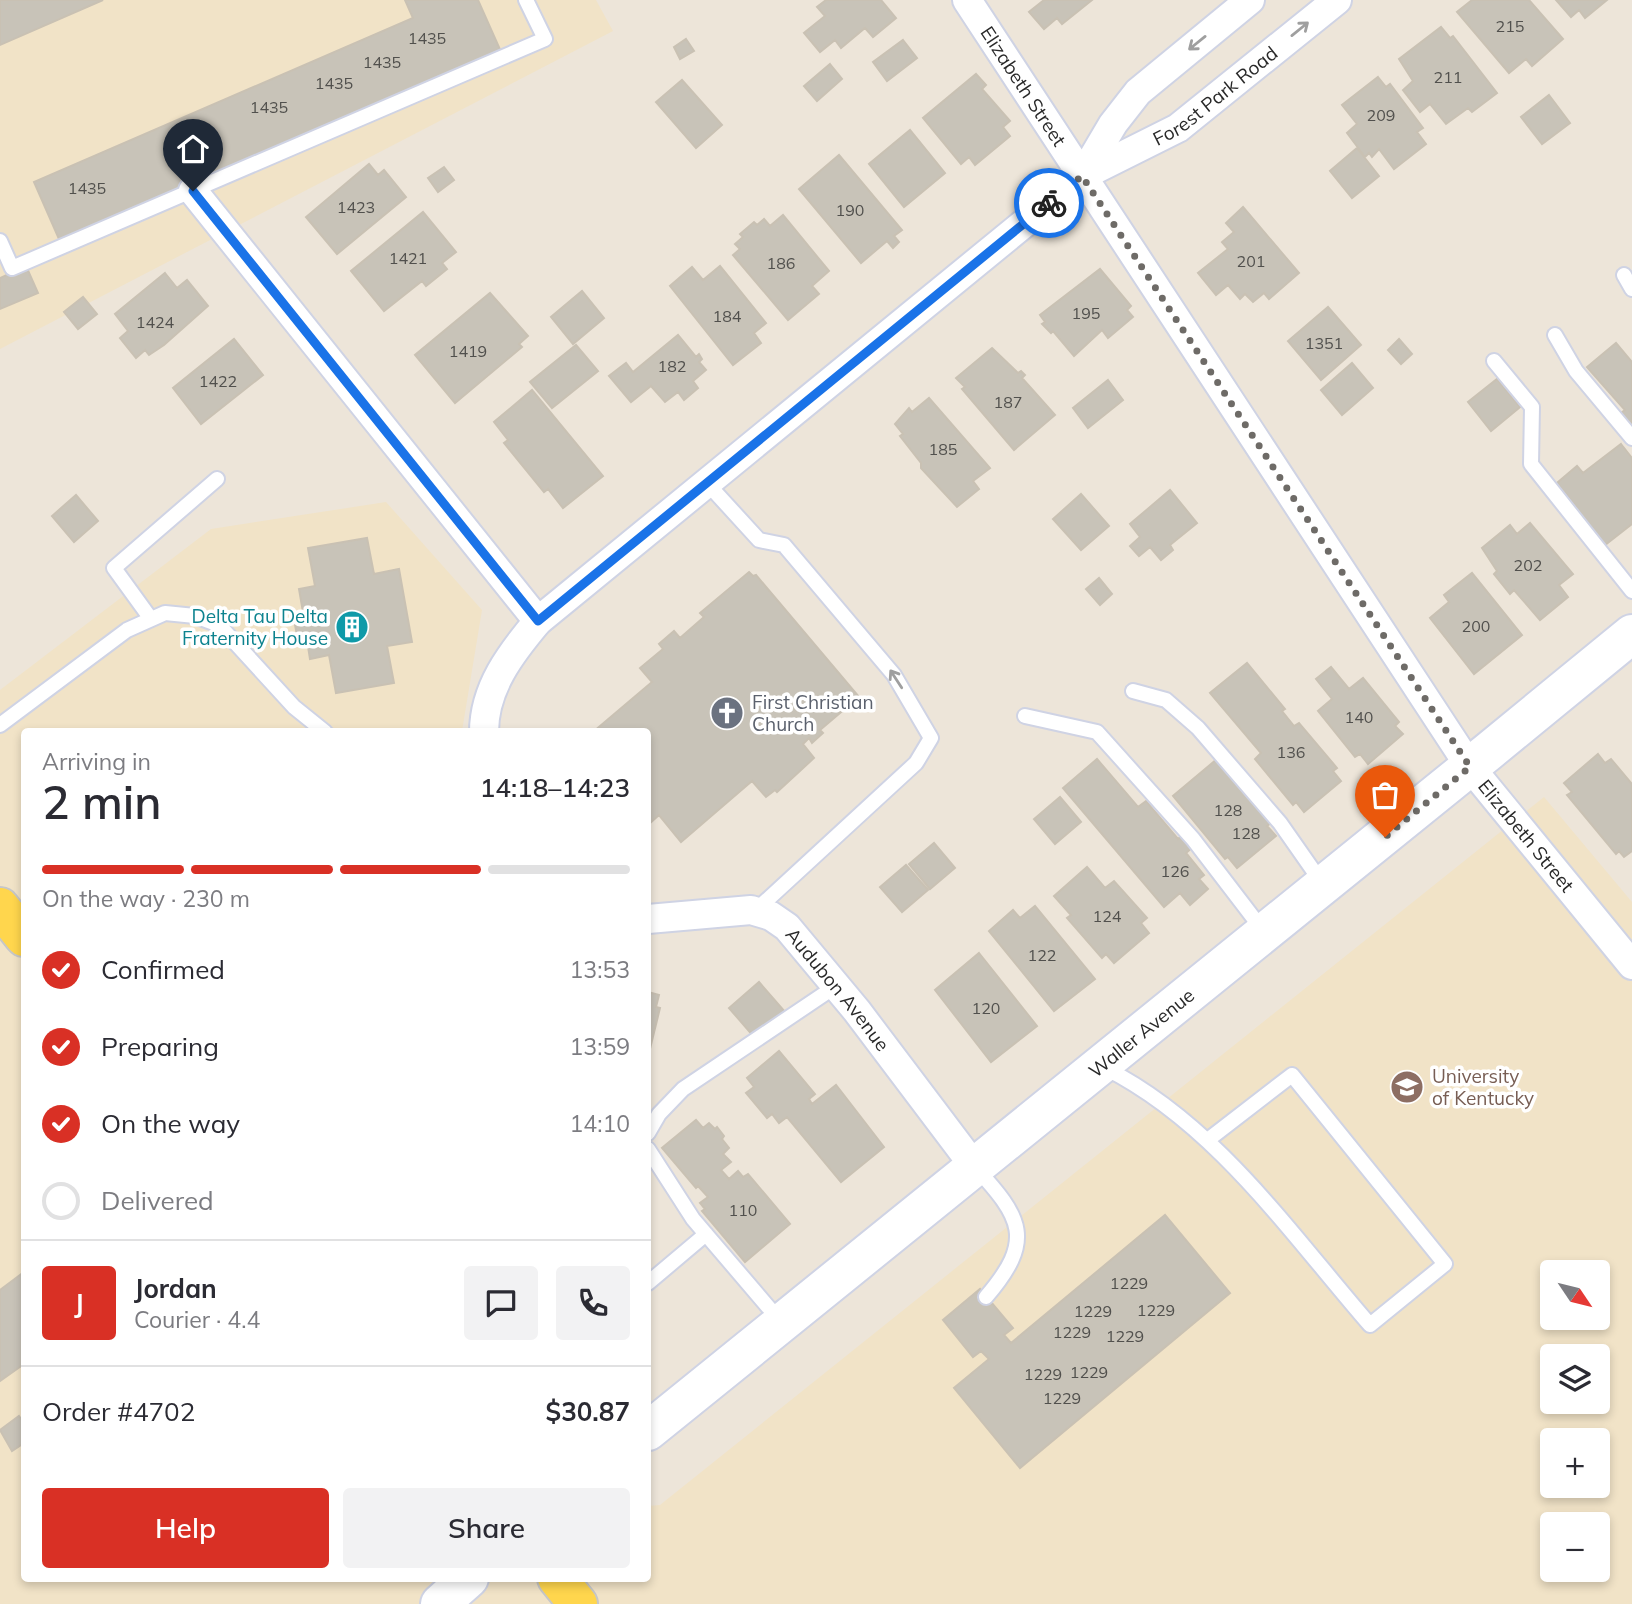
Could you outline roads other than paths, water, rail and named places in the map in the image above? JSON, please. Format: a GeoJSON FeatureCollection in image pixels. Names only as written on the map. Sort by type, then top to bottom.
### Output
{"type":"FeatureCollection","features":[{"type":"Feature","properties":{"kind":"main road","name":"Waller Avenue"},"geometry":{"type":"LineString","coordinates":[[651,1429],[974,1166],[1325,887],[1632,634]]}},
{"type":"Feature","properties":{"kind":"main road"},"geometry":{"type":"LineString","coordinates":[[0,907],[21,933]]}},
{"type":"Feature","properties":{"kind":"main road"},"geometry":{"type":"LineString","coordinates":[[440,1604],[465,1582]]}},
{"type":"Feature","properties":{"kind":"main road"},"geometry":{"type":"LineString","coordinates":[[560,1582],[578,1604]]}},
{"type":"Feature","properties":{"kind":"street","name":"Elizabeth Street"},"geometry":{"type":"LineString","coordinates":[[967,0],[1470,767],[1632,965]]}},
{"type":"Feature","properties":{"kind":"street","name":"Forest Park Road"},"geometry":{"type":"LineString","coordinates":[[1082,176],[1114,124],[1138,92],[1250,0]]}},
{"type":"Feature","properties":{"kind":"street","name":"Forest Park Road"},"geometry":{"type":"LineString","coordinates":[[538,621],[1082,176],[1178,128],[1337,0]]}},
{"type":"Feature","properties":{"kind":"street"},"geometry":{"type":"LineString","coordinates":[[193,191],[538,621],[509,655],[490,694],[485,728]]}},
{"type":"Feature","properties":{"kind":"street","name":"Audubon Avenue"},"geometry":{"type":"LineString","coordinates":[[651,919],[754,912],[771,916],[787,927],[836,986],[974,1166]]}},
{"type":"Feature","properties":{"kind":"lane"},"geometry":{"type":"LineString","coordinates":[[0,241],[12,268],[545,39],[526,0]]}},
{"type":"Feature","properties":{"kind":"lane"},"geometry":{"type":"LineString","coordinates":[[1624,275],[1632,289]]}},
{"type":"Feature","properties":{"kind":"lane"},"geometry":{"type":"LineString","coordinates":[[1555,335],[1576,371],[1632,439]]}},
{"type":"Feature","properties":{"kind":"lane"},"geometry":{"type":"LineString","coordinates":[[1494,361],[1532,407],[1531,464],[1632,591]]}},
{"type":"Feature","properties":{"kind":"lane"},"geometry":{"type":"LineString","coordinates":[[151,619],[114,568],[217,479]]}},
{"type":"Feature","properties":{"kind":"lane"},"geometry":{"type":"LineString","coordinates":[[706,482],[759,540],[784,545],[894,675],[931,738],[916,763],[754,912]]}},
{"type":"Feature","properties":{"kind":"lane"},"geometry":{"type":"LineString","coordinates":[[0,725],[127,630],[165,613],[195,616],[219,625],[294,707],[320,728]]}},
{"type":"Feature","properties":{"kind":"lane"},"geometry":{"type":"LineString","coordinates":[[1133,691],[1166,700],[1198,727],[1280,823],[1325,887]]}},
{"type":"Feature","properties":{"kind":"lane"},"geometry":{"type":"LineString","coordinates":[[1025,716],[1097,732],[1193,839],[1266,934]]}},
{"type":"Feature","properties":{"kind":"lane"},"geometry":{"type":"LineString","coordinates":[[651,1128],[659,1114],[683,1089],[836,986]]}},
{"type":"Feature","properties":{"kind":"lane"},"geometry":{"type":"LineString","coordinates":[[1100,1065],[1145,1088],[1209,1139],[1370,1325],[1445,1264],[1292,1075],[1209,1139]]}},
{"type":"Feature","properties":{"kind":"lane"},"geometry":{"type":"LineString","coordinates":[[651,1153],[706,1234],[781,1323]]}},
{"type":"Feature","properties":{"kind":"lane"},"geometry":{"type":"LineString","coordinates":[[974,1166],[999,1193],[1016,1224],[1018,1250],[1002,1279],[986,1297]]}},
{"type":"Feature","properties":{"kind":"lane"},"geometry":{"type":"LineString","coordinates":[[651,1280],[706,1234]]}},
{"type":"Feature","properties":{"kind":"place","name":"Delta Tau Delta Fraternity House"},"geometry":{"type":"Point","coordinates":[352,627]}},
{"type":"Feature","properties":{"kind":"place","name":"First Christian Church"},"geometry":{"type":"Point","coordinates":[727,713]}},
{"type":"Feature","properties":{"kind":"place","name":"University of Kentucky"},"geometry":{"type":"Point","coordinates":[1407,1087]}}]}
